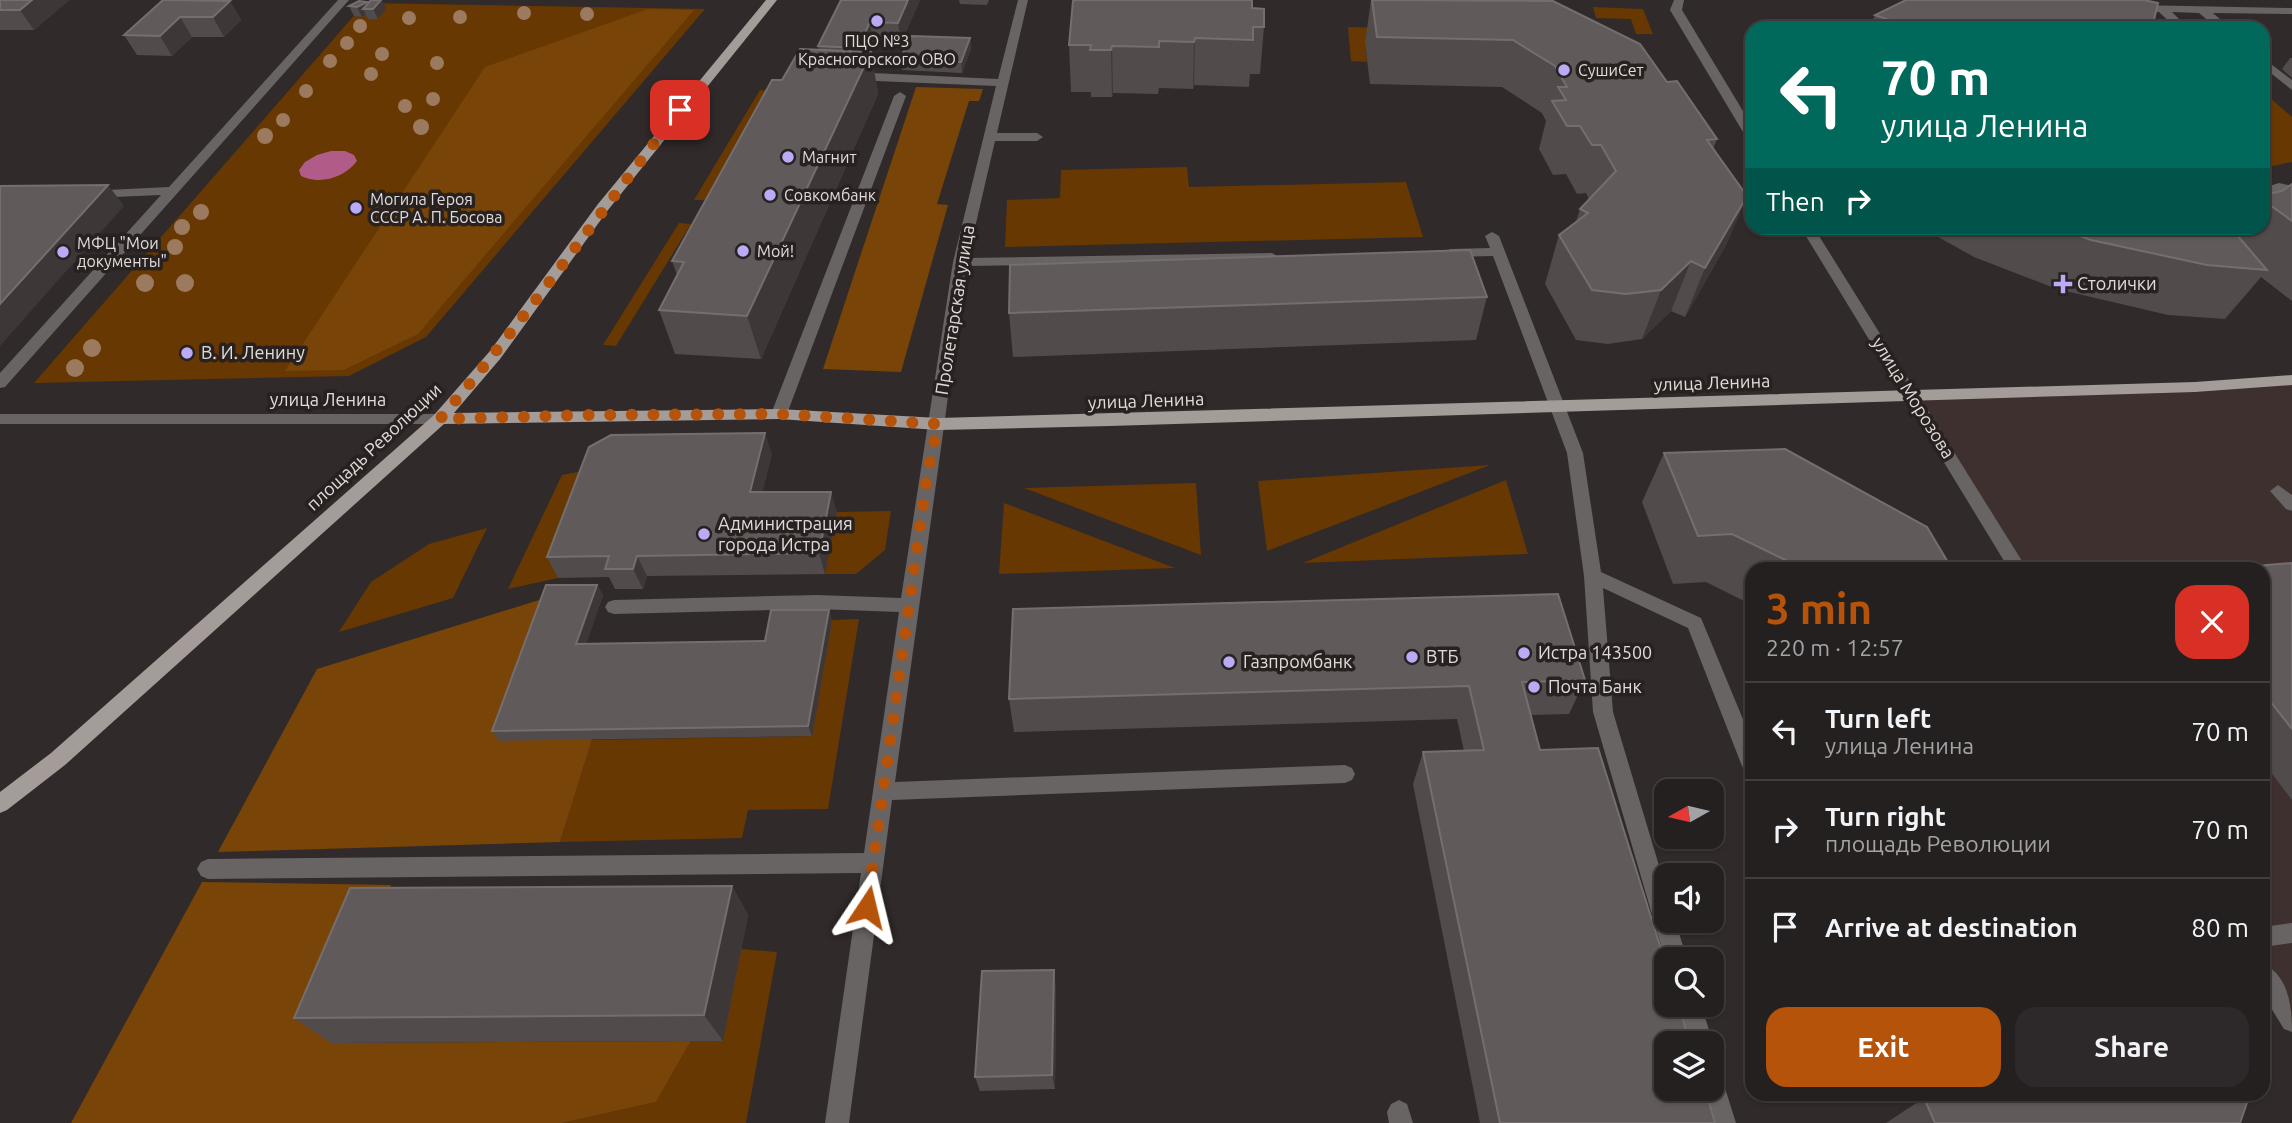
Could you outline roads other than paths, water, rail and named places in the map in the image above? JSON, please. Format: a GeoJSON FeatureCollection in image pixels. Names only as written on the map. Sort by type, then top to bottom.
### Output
{"type":"FeatureCollection","features":[{"type":"Feature","properties":{"kind":"main road","name":"площадь Революции"},"geometry":{"type":"LineString","coordinates":[[0,804],[58,759],[440,419],[495,355],[603,207],[772,0]]}},
{"type":"Feature","properties":{"kind":"main road","name":"улица Ленина"},"geometry":{"type":"LineString","coordinates":[[440,419],[779,414],[938,424],[1558,408],[2195,387],[2292,380]]}},
{"type":"Feature","properties":{"kind":"street"},"geometry":{"type":"LineString","coordinates":[[0,383],[344,0]]}},
{"type":"Feature","properties":{"kind":"street","name":"Пролетарская улица"},"geometry":{"type":"LineString","coordinates":[[837,1123],[927,476],[938,424],[960,262],[1023,0]]}},
{"type":"Feature","properties":{"kind":"street"},"geometry":{"type":"LineString","coordinates":[[1679,0],[1676,10],[1745,125]]}},
{"type":"Feature","properties":{"kind":"street"},"geometry":{"type":"LineString","coordinates":[[2121,8],[2292,11]]}},
{"type":"Feature","properties":{"kind":"street"},"geometry":{"type":"LineString","coordinates":[[2162,9],[2175,21]]}},
{"type":"Feature","properties":{"kind":"street"},"geometry":{"type":"LineString","coordinates":[[2203,10],[2216,21]]}},
{"type":"Feature","properties":{"kind":"street"},"geometry":{"type":"LineString","coordinates":[[2270,67],[2292,86]]}},
{"type":"Feature","properties":{"kind":"street"},"geometry":{"type":"LineString","coordinates":[[841,76],[1003,83]]}},
{"type":"Feature","properties":{"kind":"street"},"geometry":{"type":"LineString","coordinates":[[779,414],[900,96]]}},
{"type":"Feature","properties":{"kind":"street"},"geometry":{"type":"LineString","coordinates":[[988,137],[1037,137]]}},
{"type":"Feature","properties":{"kind":"street"},"geometry":{"type":"LineString","coordinates":[[2270,190],[2279,187],[2292,190]]}},
{"type":"Feature","properties":{"kind":"street"},"geometry":{"type":"LineString","coordinates":[[76,194],[172,191]]}},
{"type":"Feature","properties":{"kind":"street","name":"улица Морозова"},"geometry":{"type":"LineString","coordinates":[[1811,235],[2014,562]]}},
{"type":"Feature","properties":{"kind":"street"},"geometry":{"type":"LineString","coordinates":[[1492,236],[1575,453],[1593,576],[1603,712],[1672,947]]}},
{"type":"Feature","properties":{"kind":"street"},"geometry":{"type":"LineString","coordinates":[[1430,254],[1498,252]]}},
{"type":"Feature","properties":{"kind":"street"},"geometry":{"type":"LineString","coordinates":[[960,262],[1293,256]]}},
{"type":"Feature","properties":{"kind":"street","name":"улица Ленина"},"geometry":{"type":"LineString","coordinates":[[0,419],[440,419]]}},
{"type":"Feature","properties":{"kind":"street"},"geometry":{"type":"LineString","coordinates":[[2292,490],[2278,491],[2292,506]]}},
{"type":"Feature","properties":{"kind":"street"},"geometry":{"type":"LineString","coordinates":[[1593,576],[1695,623],[1745,748]]}},
{"type":"Feature","properties":{"kind":"street"},"geometry":{"type":"LineString","coordinates":[[614,607],[817,602],[910,605]]}},
{"type":"Feature","properties":{"kind":"street"},"geometry":{"type":"LineString","coordinates":[[884,791],[1345,774]]}},
{"type":"Feature","properties":{"kind":"street"},"geometry":{"type":"LineString","coordinates":[[208,869],[875,863]]}},
{"type":"Feature","properties":{"kind":"street"},"geometry":{"type":"LineString","coordinates":[[2270,936],[2292,933]]}},
{"type":"Feature","properties":{"kind":"street"},"geometry":{"type":"LineString","coordinates":[[2270,986],[2292,1021]]}},
{"type":"Feature","properties":{"kind":"street"},"geometry":{"type":"LineString","coordinates":[[1718,1101],[1724,1123]]}},
{"type":"Feature","properties":{"kind":"place","name":"ПЦО №3 Красногорского ОВО"},"geometry":{"type":"Point","coordinates":[877,21]}},
{"type":"Feature","properties":{"kind":"place","name":"СушиСет"},"geometry":{"type":"Point","coordinates":[1564,70]}},
{"type":"Feature","properties":{"kind":"place","name":"Магнит"},"geometry":{"type":"Point","coordinates":[788,157]}},
{"type":"Feature","properties":{"kind":"place","name":"Совкомбанк"},"geometry":{"type":"Point","coordinates":[770,195]}},
{"type":"Feature","properties":{"kind":"place","name":"Могила Героя СССР А. П. Босова"},"geometry":{"type":"Point","coordinates":[356,208]}},
{"type":"Feature","properties":{"kind":"place","name":"Мой!"},"geometry":{"type":"Point","coordinates":[743,251]}},
{"type":"Feature","properties":{"kind":"place","name":"МФЦ \"Мои документы\""},"geometry":{"type":"Point","coordinates":[63,252]}},
{"type":"Feature","properties":{"kind":"place","name":"Столички"},"geometry":{"type":"Point","coordinates":[2063,284]}},
{"type":"Feature","properties":{"kind":"place","name":"В. И. Ленину"},"geometry":{"type":"Point","coordinates":[187,353]}},
{"type":"Feature","properties":{"kind":"place","name":"Администрация города Истра"},"geometry":{"type":"Point","coordinates":[704,534]}},
{"type":"Feature","properties":{"kind":"place","name":"Истра 143500"},"geometry":{"type":"Point","coordinates":[1524,653]}},
{"type":"Feature","properties":{"kind":"place","name":"ВТБ"},"geometry":{"type":"Point","coordinates":[1412,657]}},
{"type":"Feature","properties":{"kind":"place","name":"Газпромбанк"},"geometry":{"type":"Point","coordinates":[1229,662]}},
{"type":"Feature","properties":{"kind":"place","name":"Почта Банк"},"geometry":{"type":"Point","coordinates":[1534,687]}}]}
